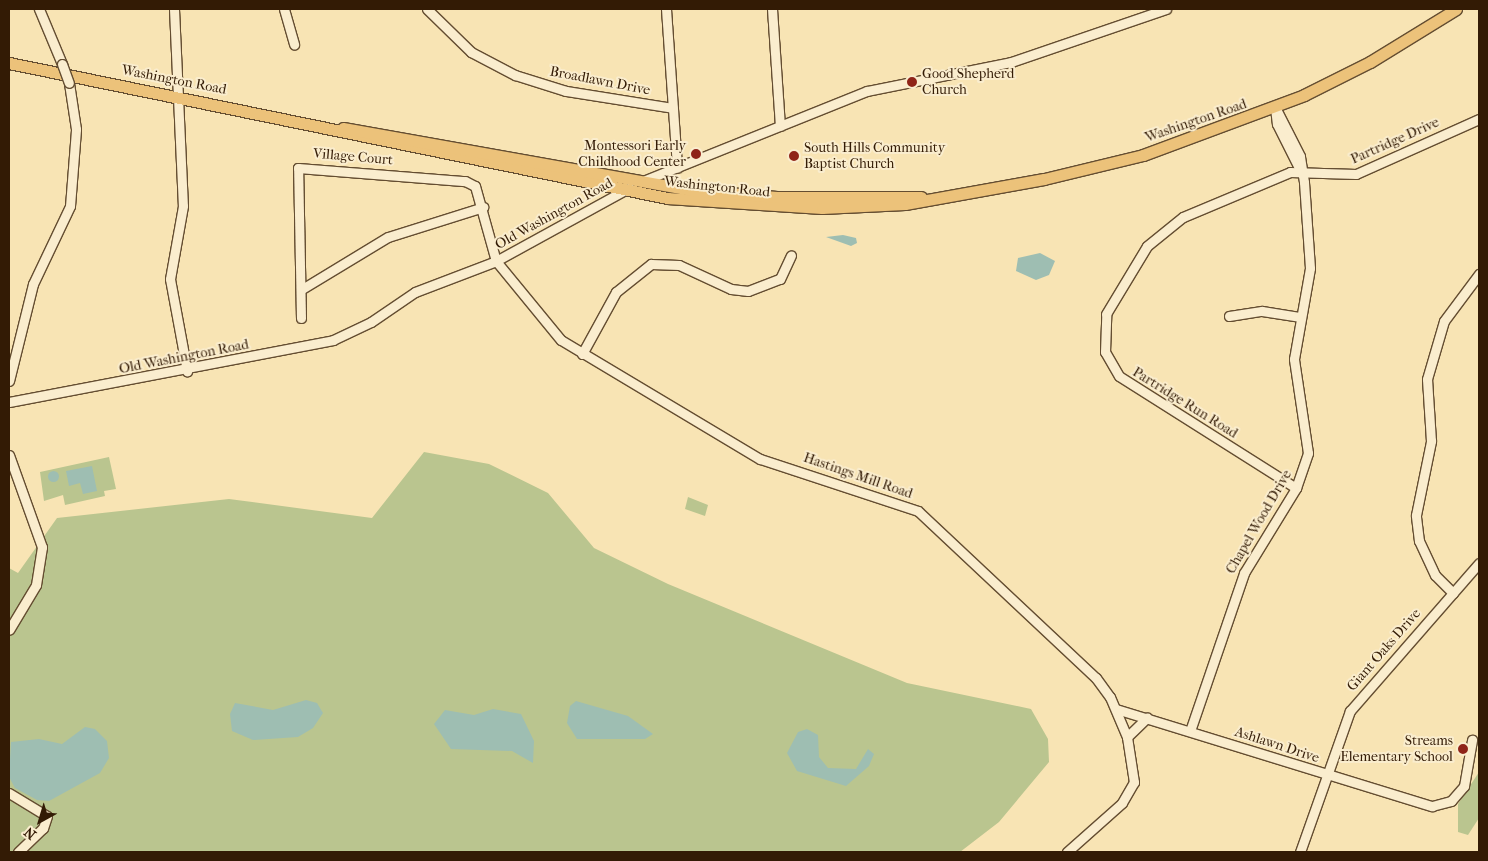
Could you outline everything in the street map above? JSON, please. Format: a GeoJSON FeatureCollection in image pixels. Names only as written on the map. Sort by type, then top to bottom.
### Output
{"type":"FeatureCollection","features":[{"type":"Feature","properties":{"kind":"main road","name":"Washington Road"},"geometry":{"type":"LineString","coordinates":[[334,128],[361,128],[642,182],[778,197],[923,197],[1090,169],[1208,134],[1275,107],[1370,62],[1456,9]]}},
{"type":"Feature","properties":{"kind":"main road","name":"Washington Road"},"geometry":{"type":"LineString","coordinates":[[9,63],[334,128],[358,136],[625,190],[695,202],[781,208],[905,204],[923,197]]}},
{"type":"Feature","properties":{"kind":"street"},"geometry":{"type":"LineString","coordinates":[[9,381],[33,284],[70,206],[76,129],[69,83],[39,9]]}},
{"type":"Feature","properties":{"kind":"street"},"geometry":{"type":"LineString","coordinates":[[174,9],[183,206],[170,279],[187,371]]}},
{"type":"Feature","properties":{"kind":"street"},"geometry":{"type":"LineString","coordinates":[[284,9],[294,45]]}},
{"type":"Feature","properties":{"kind":"street","name":"Broadlawn Drive"},"geometry":{"type":"LineString","coordinates":[[427,9],[471,52],[515,76],[566,91],[673,108]]}},
{"type":"Feature","properties":{"kind":"street"},"geometry":{"type":"LineString","coordinates":[[666,9],[677,168]]}},
{"type":"Feature","properties":{"kind":"street"},"geometry":{"type":"LineString","coordinates":[[772,9],[780,126]]}},
{"type":"Feature","properties":{"kind":"street","name":"Old Washington Road"},"geometry":{"type":"LineString","coordinates":[[9,402],[187,371],[333,340],[372,322],[415,292],[496,261],[642,182],[867,91],[1011,62],[1166,9]]}},
{"type":"Feature","properties":{"kind":"street","name":"Chapel Wood Drive"},"geometry":{"type":"LineString","coordinates":[[1190,730],[1244,573],[1296,488],[1308,445],[1294,359],[1298,317],[1310,268],[1302,174],[1277,124],[1275,107]]}},
{"type":"Feature","properties":{"kind":"street","name":"Partridge Drive"},"geometry":{"type":"LineString","coordinates":[[1290,172],[1302,174],[1356,174],[1479,119]]}},
{"type":"Feature","properties":{"kind":"street","name":"Village Court"},"geometry":{"type":"LineString","coordinates":[[301,318],[302,289],[298,168],[465,181],[475,186],[483,207],[496,261]]}},
{"type":"Feature","properties":{"kind":"street","name":"Partridge Run Road"},"geometry":{"type":"LineString","coordinates":[[1290,172],[1162,230],[1142,254],[1102,327],[1111,365],[1130,386],[1296,488]]}},
{"type":"Feature","properties":{"kind":"street"},"geometry":{"type":"LineString","coordinates":[[302,289],[388,237],[483,207]]}},
{"type":"Feature","properties":{"kind":"street"},"geometry":{"type":"LineString","coordinates":[[582,354],[616,292],[651,264],[679,264],[731,289],[748,291],[780,279],[791,255]]}},
{"type":"Feature","properties":{"kind":"street","name":"Hastings Mill Road"},"geometry":{"type":"LineString","coordinates":[[496,261],[549,328],[582,354],[760,459],[918,511],[1083,664],[1116,709],[1127,737],[1134,768],[1129,794],[1067,852]]}},
{"type":"Feature","properties":{"kind":"street"},"geometry":{"type":"LineString","coordinates":[[1453,593],[1435,575],[1419,541],[1416,515],[1432,441],[1427,379],[1444,321],[1479,274]]}},
{"type":"Feature","properties":{"kind":"street"},"geometry":{"type":"LineString","coordinates":[[1228,316],[1262,311],[1298,317]]}},
{"type":"Feature","properties":{"kind":"street"},"geometry":{"type":"LineString","coordinates":[[9,454],[42,547],[36,586],[9,630]]}},
{"type":"Feature","properties":{"kind":"street","name":"Giant Oaks Drive"},"geometry":{"type":"LineString","coordinates":[[1302,852],[1327,776],[1355,703],[1479,564]]}},
{"type":"Feature","properties":{"kind":"street","name":"Ashlawn Drive"},"geometry":{"type":"LineString","coordinates":[[1116,709],[1190,730],[1327,776],[1442,806],[1464,786],[1472,740]]}},
{"type":"Feature","properties":{"kind":"street"},"geometry":{"type":"LineString","coordinates":[[1127,737],[1147,718]]}},
{"type":"Feature","properties":{"kind":"street"},"geometry":{"type":"LineString","coordinates":[[9,793],[47,816],[43,828],[18,852]]}},
{"type":"Feature","properties":{"kind":"green space"},"geometry":{"type":"Polygon","coordinates":[[[424,452],[489,464],[548,493],[594,548],[668,584],[907,683],[1031,709],[1048,739],[1049,762],[999,822],[960,852],[9,852],[9,568],[18,573],[57,518],[229,499],[372,518],[424,452]]]}},
{"type":"Feature","properties":{"kind":"green space"},"geometry":{"type":"Polygon","coordinates":[[[109,457],[116,489],[104,491],[105,496],[65,505],[63,495],[44,501],[40,472],[109,457]]]}},
{"type":"Feature","properties":{"kind":"green space"},"geometry":{"type":"Polygon","coordinates":[[[688,497],[708,505],[705,516],[685,509],[688,497]]]}},
{"type":"Feature","properties":{"kind":"green space"},"geometry":{"type":"Polygon","coordinates":[[[1479,772],[1479,818],[1468,835],[1458,832],[1458,804],[1479,772]]]}},
{"type":"Feature","properties":{"kind":"shaded area"},"geometry":{"type":"Polygon","coordinates":[[[843,235],[856,238],[857,243],[851,246],[826,237],[843,235]]]}},
{"type":"Feature","properties":{"kind":"shaded area"},"geometry":{"type":"Polygon","coordinates":[[[1040,253],[1055,261],[1049,275],[1036,280],[1016,271],[1018,258],[1040,253]]]}},
{"type":"Feature","properties":{"kind":"shaded area"},"geometry":{"type":"Polygon","coordinates":[[[92,466],[97,491],[83,494],[80,483],[69,486],[66,471],[92,466]]]}},
{"type":"Feature","properties":{"kind":"shaded area"},"geometry":{"type":"Polygon","coordinates":[[[53,470],[59,476],[53,482],[47,476],[53,470]]]}},
{"type":"Feature","properties":{"kind":"shaded area"},"geometry":{"type":"Polygon","coordinates":[[[306,700],[317,703],[323,713],[313,728],[298,737],[253,740],[232,731],[230,714],[235,703],[273,710],[306,700]]]}},
{"type":"Feature","properties":{"kind":"shaded area"},"geometry":{"type":"Polygon","coordinates":[[[576,701],[628,716],[653,734],[645,739],[577,739],[567,723],[570,706],[576,701]]]}},
{"type":"Feature","properties":{"kind":"shaded area"},"geometry":{"type":"Polygon","coordinates":[[[493,709],[521,714],[534,741],[533,763],[512,751],[451,749],[434,724],[445,710],[474,715],[493,709]]]}},
{"type":"Feature","properties":{"kind":"shaded area"},"geometry":{"type":"Polygon","coordinates":[[[85,727],[95,729],[107,741],[109,758],[100,773],[49,801],[37,800],[15,788],[9,777],[11,742],[39,739],[62,744],[85,727]]]}},
{"type":"Feature","properties":{"kind":"shaded area"},"geometry":{"type":"Polygon","coordinates":[[[807,729],[818,735],[819,757],[828,768],[856,769],[868,749],[874,754],[869,766],[846,786],[797,771],[787,753],[798,732],[807,729]]]}},
{"type":"Feature","properties":{"kind":"place","name":"Good Shepherd Church"},"geometry":{"type":"Point","coordinates":[912,82]}},
{"type":"Feature","properties":{"kind":"place","name":"Montessori Early Childhood Center"},"geometry":{"type":"Point","coordinates":[696,154]}},
{"type":"Feature","properties":{"kind":"place","name":"South Hills Community Baptist Church"},"geometry":{"type":"Point","coordinates":[794,156]}},
{"type":"Feature","properties":{"kind":"place","name":"Streams Elementary School"},"geometry":{"type":"Point","coordinates":[1463,749]}}]}
